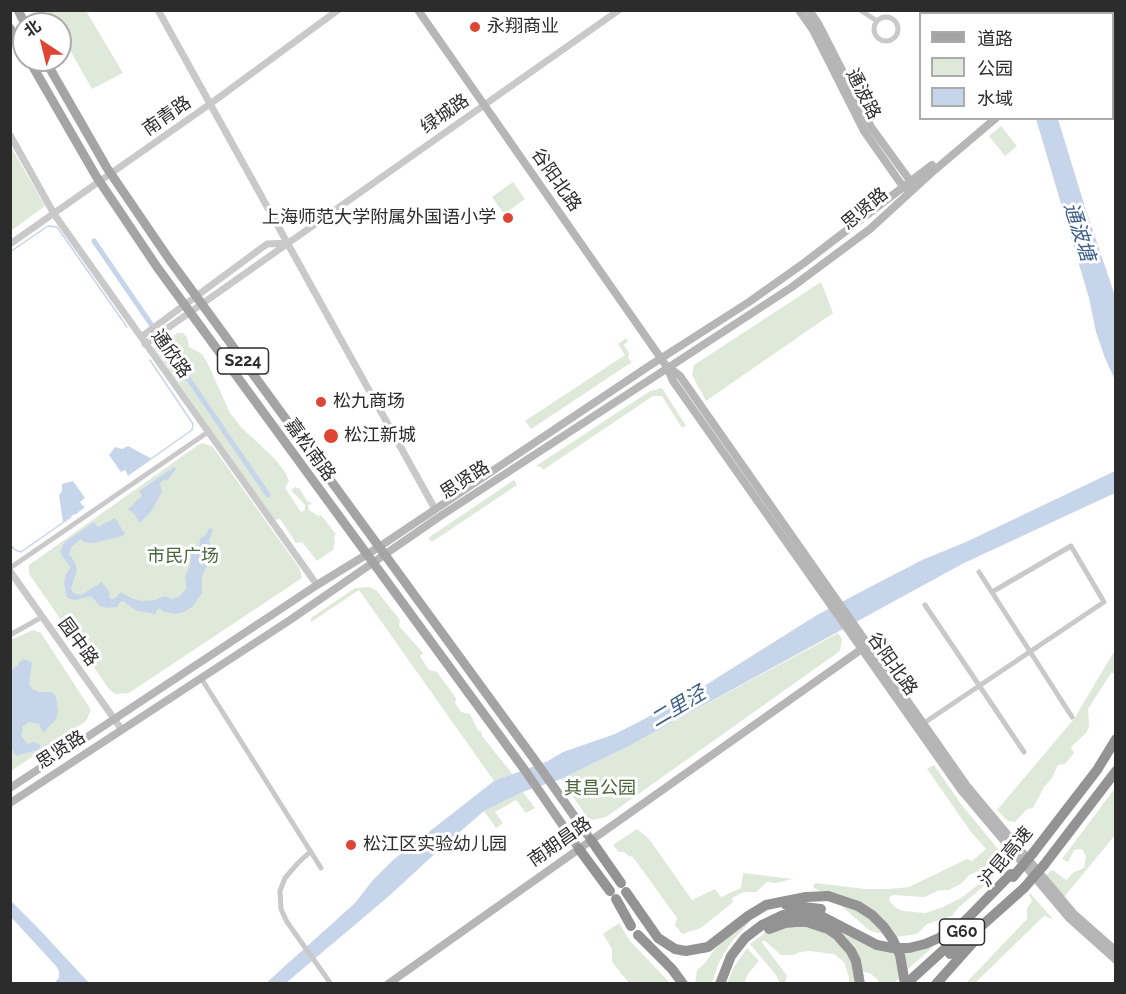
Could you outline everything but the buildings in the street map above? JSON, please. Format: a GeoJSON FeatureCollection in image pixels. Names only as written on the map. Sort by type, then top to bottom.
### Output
{"type":"FeatureCollection","features":[{"type":"Feature","properties":{"kind":"highway","name":"沪昆高速"},"geometry":{"type":"LineString","coordinates":[[906,984],[948,946],[1032,852],[1097,770],[1116,739]]}},
{"type":"Feature","properties":{"kind":"highway","name":"沪昆高速"},"geometry":{"type":"LineString","coordinates":[[917,984],[1024,888],[1116,771]]}},
{"type":"Feature","properties":{"kind":"highway"},"geometry":{"type":"LineString","coordinates":[[591,840],[658,938],[675,949],[686,951],[708,946],[766,905],[806,897],[828,896],[858,906],[884,927],[900,955],[906,984]]}},
{"type":"Feature","properties":{"kind":"highway"},"geometry":{"type":"LineString","coordinates":[[579,849],[613,895],[634,931],[677,984]]}},
{"type":"Feature","properties":{"kind":"highway"},"geometry":{"type":"LineString","coordinates":[[720,984],[731,956],[745,938],[762,924],[783,915],[808,913],[821,916],[877,945],[909,948],[925,944],[964,922],[1012,875]]}},
{"type":"Feature","properties":{"kind":"highway"},"geometry":{"type":"LineString","coordinates":[[936,984],[1024,888]]}},
{"type":"Feature","properties":{"kind":"highway"},"geometry":{"type":"LineString","coordinates":[[757,910],[785,905],[824,909],[838,915],[865,939]]}},
{"type":"Feature","properties":{"kind":"highway"},"geometry":{"type":"LineString","coordinates":[[725,984],[735,959],[748,942],[774,926],[796,922],[818,925],[837,935],[856,961],[860,984]]}},
{"type":"Feature","properties":{"kind":"highway"},"geometry":{"type":"LineString","coordinates":[[634,931],[672,969],[683,984]]}},
{"type":"Feature","properties":{"kind":"main road","name":"谷阳北路"},"geometry":{"type":"LineString","coordinates":[[418,10],[661,358],[673,381],[866,647],[969,799],[1069,918],[1116,960]]}},
{"type":"Feature","properties":{"kind":"main road","name":"通波路"},"geometry":{"type":"LineString","coordinates":[[799,10],[813,30],[864,131],[908,188]]}},
{"type":"Feature","properties":{"kind":"main road","name":"通波路"},"geometry":{"type":"LineString","coordinates":[[809,10],[819,25],[871,127],[908,188]]}},
{"type":"Feature","properties":{"kind":"main road","name":"嘉松南路"},"geometry":{"type":"LineString","coordinates":[[36,72],[100,182],[187,309],[524,769],[579,849]]}},
{"type":"Feature","properties":{"kind":"main road","name":"嘉松南路"},"geometry":{"type":"LineString","coordinates":[[52,72],[111,174],[202,306],[591,840]]}},
{"type":"Feature","properties":{"kind":"main road"},"geometry":{"type":"LineString","coordinates":[[928,172],[986,120]]}},
{"type":"Feature","properties":{"kind":"main road"},"geometry":{"type":"LineString","coordinates":[[928,172],[993,120]]}},
{"type":"Feature","properties":{"kind":"main road","name":"思贤路"},"geometry":{"type":"LineString","coordinates":[[10,788],[317,585],[367,555],[382,551],[792,287],[870,229],[908,188],[928,172]]}},
{"type":"Feature","properties":{"kind":"main road","name":"思贤路"},"geometry":{"type":"LineString","coordinates":[[10,803],[373,564],[382,551],[435,509],[786,276],[881,203],[908,188]]}},
{"type":"Feature","properties":{"kind":"main road","name":"南期昌路"},"geometry":{"type":"LineString","coordinates":[[388,984],[866,647]]}},
{"type":"Feature","properties":{"kind":"main road","name":"谷阳北路"},"geometry":{"type":"LineString","coordinates":[[920,725],[974,795],[1074,914],[1116,951]]}},
{"type":"Feature","properties":{"kind":"street"},"geometry":{"type":"LineString","coordinates":[[158,10],[435,509]]}},
{"type":"Feature","properties":{"kind":"street","name":"南青路"},"geometry":{"type":"LineString","coordinates":[[10,244],[210,104],[338,10]]}},
{"type":"Feature","properties":{"kind":"street","name":"绿城路"},"geometry":{"type":"LineString","coordinates":[[187,309],[202,306],[619,10]]}},
{"type":"Feature","properties":{"kind":"street"},"geometry":{"type":"LineString","coordinates":[[860,10],[877,21]]}},
{"type":"Feature","properties":{"kind":"street"},"geometry":{"type":"LineString","coordinates":[[884,17],[892,18],[898,28],[896,36],[886,42],[878,39],[874,32],[877,21],[884,17]]}},
{"type":"Feature","properties":{"kind":"street","name":"通欣路"},"geometry":{"type":"LineString","coordinates":[[10,135],[54,214],[145,339],[317,585]]}},
{"type":"Feature","properties":{"kind":"street","name":"绿城路"},"geometry":{"type":"LineString","coordinates":[[145,339],[187,309],[195,296],[267,244],[288,243]]}},
{"type":"Feature","properties":{"kind":"street"},"geometry":{"type":"LineString","coordinates":[[10,570],[208,432]]}},
{"type":"Feature","properties":{"kind":"street"},"geometry":{"type":"LineString","coordinates":[[920,725],[1104,602],[1071,546],[992,592]]}},
{"type":"Feature","properties":{"kind":"street","name":"园中路"},"geometry":{"type":"LineString","coordinates":[[10,570],[122,730]]}},
{"type":"Feature","properties":{"kind":"street"},"geometry":{"type":"LineString","coordinates":[[979,572],[1072,717]]}},
{"type":"Feature","properties":{"kind":"street"},"geometry":{"type":"LineString","coordinates":[[924,605],[1024,752]]}},
{"type":"Feature","properties":{"kind":"street"},"geometry":{"type":"LineString","coordinates":[[10,635],[42,617]]}},
{"type":"Feature","properties":{"kind":"street"},"geometry":{"type":"LineString","coordinates":[[201,678],[321,868]]}},
{"type":"Feature","properties":{"kind":"street"},"geometry":{"type":"LineString","coordinates":[[310,852],[285,878],[280,891],[281,909],[287,922],[331,984]]}},
{"type":"Feature","properties":{"kind":"green space"},"geometry":{"type":"Polygon","coordinates":[[[86,11],[123,73],[92,89],[72,54],[72,12],[48,12],[86,11]]]}},
{"type":"Feature","properties":{"kind":"green space"},"geometry":{"type":"Polygon","coordinates":[[[1001,126],[1017,146],[1005,156],[989,136],[1001,126]]]}},
{"type":"Feature","properties":{"kind":"green space"},"geometry":{"type":"Polygon","coordinates":[[[10,145],[45,206],[11,231],[10,231],[10,145]]]}},
{"type":"Feature","properties":{"kind":"green space"},"geometry":{"type":"Polygon","coordinates":[[[513,182],[525,199],[504,214],[492,197],[513,182]]]}},
{"type":"Feature","properties":{"kind":"green space"},"geometry":{"type":"Polygon","coordinates":[[[821,282],[833,313],[706,401],[692,375],[694,365],[821,282]]]}},
{"type":"Feature","properties":{"kind":"green space"},"geometry":{"type":"Polygon","coordinates":[[[178,333],[183,333],[187,337],[189,347],[202,354],[230,413],[285,472],[289,481],[285,488],[301,512],[305,510],[305,505],[291,490],[294,487],[299,488],[307,501],[313,504],[308,505],[309,510],[318,516],[321,515],[336,534],[333,550],[317,561],[302,542],[296,543],[280,519],[275,520],[153,347],[156,345],[161,350],[170,345],[168,339],[178,333]]]}},
{"type":"Feature","properties":{"kind":"green space"},"geometry":{"type":"Polygon","coordinates":[[[626,338],[628,341],[624,345],[629,353],[628,358],[632,362],[531,429],[525,421],[625,355],[618,344],[626,338]]]}},
{"type":"Feature","properties":{"kind":"green space"},"geometry":{"type":"Polygon","coordinates":[[[662,388],[686,426],[682,428],[662,396],[653,396],[543,470],[536,466],[650,391],[662,388]]]}},
{"type":"Feature","properties":{"kind":"green space","name":"市民广场"},"geometry":{"type":"Polygon","coordinates":[[[203,443],[213,447],[300,569],[302,578],[129,693],[115,694],[109,689],[29,574],[29,565],[203,443]]]}},
{"type":"Feature","properties":{"kind":"green space"},"geometry":{"type":"Polygon","coordinates":[[[514,480],[517,485],[432,542],[428,538],[514,480]]]}},
{"type":"Feature","properties":{"kind":"green space"},"geometry":{"type":"Polygon","coordinates":[[[369,587],[376,590],[400,620],[399,626],[423,653],[420,656],[429,670],[437,672],[456,698],[455,703],[461,712],[470,714],[478,731],[481,731],[482,736],[514,776],[494,781],[359,590],[311,622],[311,618],[355,588],[369,587]]]}},
{"type":"Feature","properties":{"kind":"green space"},"geometry":{"type":"Polygon","coordinates":[[[33,630],[41,633],[91,710],[86,721],[11,771],[11,640],[33,630]]]}},
{"type":"Feature","properties":{"kind":"green space","name":"其昌公园"},"geometry":{"type":"Polygon","coordinates":[[[838,633],[842,639],[840,651],[606,817],[592,820],[587,817],[561,779],[629,746],[838,633]]]}},
{"type":"Feature","properties":{"kind":"green space"},"geometry":{"type":"Polygon","coordinates":[[[1115,650],[1115,673],[1111,673],[1088,709],[1089,727],[1071,747],[1074,753],[1065,764],[1058,765],[1033,808],[1027,809],[1015,822],[1008,821],[997,810],[1074,719],[1115,650]]]}},
{"type":"Feature","properties":{"kind":"green space"},"geometry":{"type":"Polygon","coordinates":[[[934,765],[961,804],[1007,860],[991,880],[958,908],[952,916],[927,924],[917,934],[896,937],[870,931],[837,902],[813,887],[815,883],[865,889],[909,887],[967,859],[972,861],[986,849],[971,832],[927,769],[934,765]],[[994,858],[987,867],[969,875],[962,883],[949,890],[940,890],[924,897],[893,895],[889,897],[890,902],[903,911],[925,913],[941,908],[961,898],[984,880],[1000,862],[994,858]]]}},
{"type":"Feature","properties":{"kind":"green space"},"geometry":{"type":"Polygon","coordinates":[[[1115,788],[1115,835],[1062,897],[1045,878],[1053,870],[1066,880],[1074,872],[1084,868],[1086,856],[1082,849],[1074,850],[1068,862],[1062,859],[1115,788]]]}},
{"type":"Feature","properties":{"kind":"green space"},"geometry":{"type":"Polygon","coordinates":[[[523,792],[535,808],[526,813],[516,800],[495,812],[503,823],[496,828],[484,811],[523,792]]]}},
{"type":"Feature","properties":{"kind":"green space"},"geometry":{"type":"Polygon","coordinates":[[[637,829],[649,839],[692,900],[715,889],[721,897],[741,888],[743,873],[792,879],[776,883],[767,882],[756,892],[744,892],[732,898],[733,902],[701,928],[682,934],[675,925],[677,918],[633,857],[619,852],[613,845],[637,829]]]}},
{"type":"Feature","properties":{"kind":"green space"},"geometry":{"type":"Polygon","coordinates":[[[1030,893],[1053,919],[1044,916],[975,983],[966,983],[1027,919],[1027,909],[1032,901],[1030,893]]]}},
{"type":"Feature","properties":{"kind":"green space"},"geometry":{"type":"Polygon","coordinates":[[[810,915],[895,953],[900,978],[894,983],[879,983],[871,974],[862,971],[856,953],[810,915]]]}},
{"type":"Feature","properties":{"kind":"green space"},"geometry":{"type":"Polygon","coordinates":[[[746,920],[748,924],[732,941],[719,962],[712,983],[695,984],[697,970],[714,950],[746,920]]]}},
{"type":"Feature","properties":{"kind":"green space"},"geometry":{"type":"Polygon","coordinates":[[[619,923],[630,941],[670,983],[629,983],[612,962],[612,949],[603,934],[619,923]]]}},
{"type":"Feature","properties":{"kind":"green space"},"geometry":{"type":"Polygon","coordinates":[[[792,924],[825,931],[843,946],[852,962],[855,983],[849,983],[844,962],[834,954],[809,951],[794,955],[781,955],[765,941],[761,941],[787,976],[785,983],[780,983],[750,944],[766,932],[792,924]]]}},
{"type":"Feature","properties":{"kind":"green space"},"geometry":{"type":"Polygon","coordinates":[[[932,944],[933,947],[907,970],[902,951],[932,944]]]}},
{"type":"Feature","properties":{"kind":"green space"},"geometry":{"type":"Polygon","coordinates":[[[747,948],[759,961],[744,983],[727,983],[734,967],[747,948]]]}},
{"type":"Feature","properties":{"kind":"water","name":"通波塘"},"geometry":{"type":"Polygon","coordinates":[[[1036,120],[1058,120],[1115,296],[1115,380],[1096,332],[1089,298],[1036,120]]]}},
{"type":"Feature","properties":{"kind":"water"},"geometry":{"type":"Polygon","coordinates":[[[128,446],[152,459],[128,475],[125,470],[121,472],[109,455],[115,447],[122,449],[128,446]]]}},
{"type":"Feature","properties":{"kind":"water"},"geometry":{"type":"Polygon","coordinates":[[[174,467],[176,469],[167,481],[165,479],[160,483],[162,491],[153,509],[140,523],[128,509],[142,496],[139,491],[174,467]]]}},
{"type":"Feature","properties":{"kind":"water","name":"二里泾"},"geometry":{"type":"Polygon","coordinates":[[[1115,471],[1115,493],[964,563],[629,746],[561,779],[525,791],[484,811],[389,896],[286,983],[265,984],[355,903],[393,860],[494,781],[548,761],[563,752],[615,734],[685,698],[817,615],[851,597],[922,560],[966,542],[1115,471]]]}},
{"type":"Feature","properties":{"kind":"water"},"geometry":{"type":"Polygon","coordinates":[[[73,481],[85,498],[80,502],[84,507],[63,522],[59,495],[62,491],[62,484],[73,481]]]}},
{"type":"Feature","properties":{"kind":"water"},"geometry":{"type":"Polygon","coordinates":[[[115,518],[125,534],[122,536],[94,543],[84,542],[81,539],[72,546],[69,554],[77,570],[71,588],[73,593],[81,595],[102,582],[109,592],[110,599],[114,599],[121,592],[141,601],[155,600],[165,596],[171,599],[179,597],[187,588],[185,578],[190,565],[191,553],[199,549],[200,538],[206,535],[209,528],[213,529],[209,541],[214,556],[204,571],[202,593],[193,606],[184,612],[175,614],[164,612],[160,608],[156,614],[137,611],[123,601],[117,607],[107,608],[100,606],[91,596],[75,600],[67,598],[64,583],[71,567],[60,551],[64,543],[94,522],[98,527],[115,518]]]}},
{"type":"Feature","properties":{"kind":"water"},"geometry":{"type":"Polygon","coordinates":[[[23,659],[32,662],[29,684],[32,689],[39,692],[52,692],[56,697],[58,711],[56,719],[43,733],[39,724],[29,722],[23,726],[21,735],[27,744],[34,742],[40,745],[40,749],[16,756],[11,750],[11,671],[23,659]]]}},
{"type":"Feature","properties":{"kind":"water"},"geometry":{"type":"Polygon","coordinates":[[[10,900],[89,983],[54,983],[59,978],[59,971],[11,917],[10,900]]]}},
{"type":"Feature","properties":{"kind":"waterway"},"geometry":{"type":"LineString","coordinates":[[10,252],[48,226],[57,227],[127,327]]}},
{"type":"Feature","properties":{"kind":"waterway"},"geometry":{"type":"LineString","coordinates":[[94,241],[268,495]]}},
{"type":"Feature","properties":{"kind":"waterway"},"geometry":{"type":"LineString","coordinates":[[128,475],[192,430],[193,424],[150,360]]}},
{"type":"Feature","properties":{"kind":"waterway"},"geometry":{"type":"LineString","coordinates":[[75,514],[84,507]]}},
{"type":"Feature","properties":{"kind":"waterway"},"geometry":{"type":"LineString","coordinates":[[10,544],[15,550],[21,552],[71,517]]}},
{"type":"Feature","properties":{"kind":"place","name":"永翔商业"},"geometry":{"type":"Point","coordinates":[475,27]}},
{"type":"Feature","properties":{"kind":"place","name":"上海师范大学附属外国语小学"},"geometry":{"type":"Point","coordinates":[508,218]}},
{"type":"Feature","properties":{"kind":"place","name":"松九商场"},"geometry":{"type":"Point","coordinates":[321,402]}},
{"type":"Feature","properties":{"kind":"place","name":"松江新城"},"geometry":{"type":"Point","coordinates":[331,436]}},
{"type":"Feature","properties":{"kind":"place","name":"松江区实验幼儿园"},"geometry":{"type":"Point","coordinates":[351,845]}}]}
